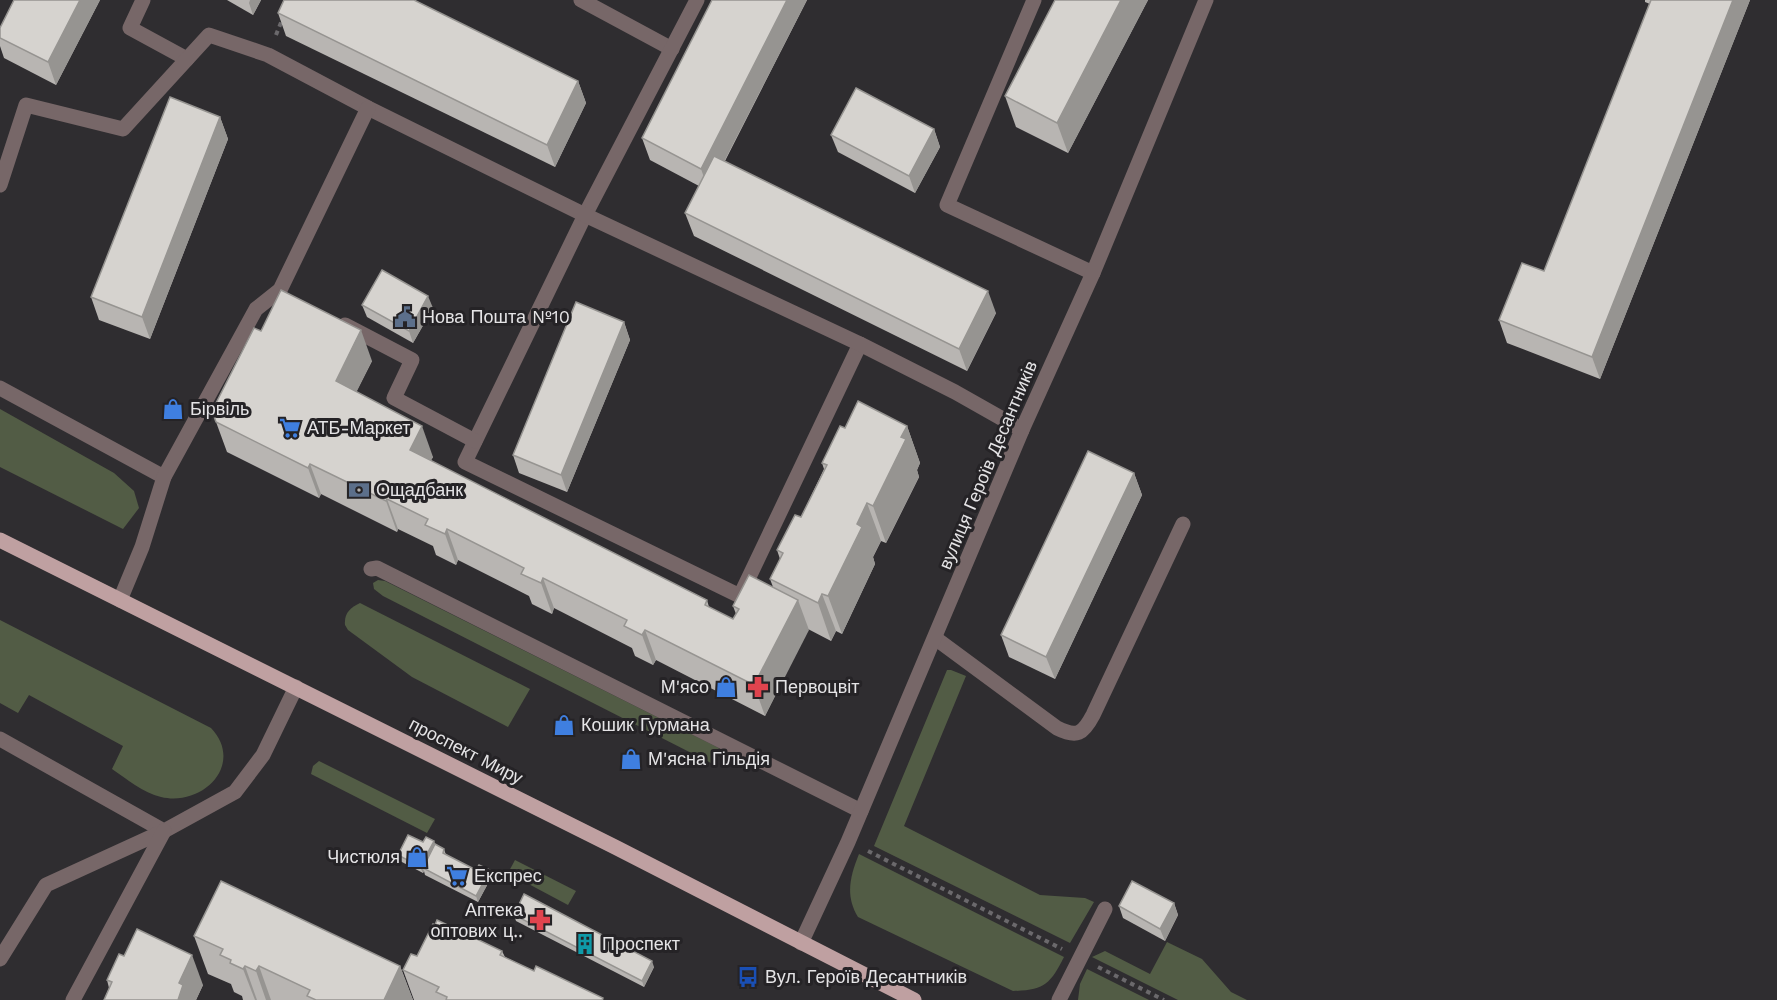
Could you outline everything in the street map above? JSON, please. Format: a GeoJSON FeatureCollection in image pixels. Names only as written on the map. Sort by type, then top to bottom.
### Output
{"type":"FeatureCollection","features":[{"type":"Feature","properties":{"kind":"main road","name":"проспект Миру"},"geometry":{"type":"LineString","coordinates":[[0,540],[615,847],[914,1000]]}},
{"type":"Feature","properties":{"kind":"street"},"geometry":{"type":"LineString","coordinates":[[143,0],[130,28],[187,59]]}},
{"type":"Feature","properties":{"kind":"street"},"geometry":{"type":"LineString","coordinates":[[581,0],[672,49]]}},
{"type":"Feature","properties":{"kind":"street"},"geometry":{"type":"LineString","coordinates":[[697,0],[585,215],[465,462],[740,596],[860,344]]}},
{"type":"Feature","properties":{"kind":"street"},"geometry":{"type":"LineString","coordinates":[[1034,0],[947,205],[1093,273]]}},
{"type":"Feature","properties":{"kind":"street","name":"вулиця Героїв Десантників"},"geometry":{"type":"LineString","coordinates":[[801,943],[861,811],[1022,430],[1093,273],[1206,0]]}},
{"type":"Feature","properties":{"kind":"street"},"geometry":{"type":"LineString","coordinates":[[0,185],[26,105],[123,129],[209,35],[268,55],[368,108],[585,215],[860,344],[955,392],[1022,430]]}},
{"type":"Feature","properties":{"kind":"street"},"geometry":{"type":"LineString","coordinates":[[120,600],[162,499],[164,477],[256,309],[285,292],[368,108]]}},
{"type":"Feature","properties":{"kind":"street"},"geometry":{"type":"LineString","coordinates":[[331,317],[412,360],[394,398],[476,441]]}},
{"type":"Feature","properties":{"kind":"street"},"geometry":{"type":"LineString","coordinates":[[0,388],[164,477]]}},
{"type":"Feature","properties":{"kind":"street"},"geometry":{"type":"LineString","coordinates":[[935,638],[1057,728],[1077,734],[1086,728],[1093,715],[1183,524]]}},
{"type":"Feature","properties":{"kind":"street"},"geometry":{"type":"LineString","coordinates":[[371,569],[376,568],[861,811]]}},
{"type":"Feature","properties":{"kind":"street"},"geometry":{"type":"LineString","coordinates":[[0,959],[46,885],[164,831],[235,792],[263,755],[296,687]]}},
{"type":"Feature","properties":{"kind":"street"},"geometry":{"type":"LineString","coordinates":[[0,739],[164,831]]}},
{"type":"Feature","properties":{"kind":"street"},"geometry":{"type":"LineString","coordinates":[[73,1000],[164,831]]}},
{"type":"Feature","properties":{"kind":"street"},"geometry":{"type":"LineString","coordinates":[[1059,1000],[1105,909]]}},
{"type":"Feature","properties":{"kind":"path"},"geometry":{"type":"LineString","coordinates":[[268,55],[286,11]]}},
{"type":"Feature","properties":{"kind":"path"},"geometry":{"type":"LineString","coordinates":[[861,848],[1164,1000]]}},
{"type":"Feature","properties":{"kind":"green space"},"geometry":{"type":"Polygon","coordinates":[[[0,409],[114,473],[134,491],[139,508],[123,529],[0,467],[0,409]]]}},
{"type":"Feature","properties":{"kind":"green space"},"geometry":{"type":"Polygon","coordinates":[[[378,580],[385,581],[719,748],[711,763],[383,596],[374,589],[373,583],[378,580]]]}},
{"type":"Feature","properties":{"kind":"green space"},"geometry":{"type":"Polygon","coordinates":[[[360,603],[530,689],[508,727],[412,677],[348,630],[345,625],[347,614],[360,603]]]}},
{"type":"Feature","properties":{"kind":"green space"},"geometry":{"type":"Polygon","coordinates":[[[0,620],[211,728],[220,742],[223,755],[221,768],[214,780],[191,796],[177,798],[154,795],[112,769],[123,746],[29,695],[18,713],[0,703],[0,620]]]}},
{"type":"Feature","properties":{"kind":"green space"},"geometry":{"type":"Polygon","coordinates":[[[947,670],[966,676],[904,826],[1040,895],[1085,898],[1094,902],[1070,943],[874,846],[947,670]]]}},
{"type":"Feature","properties":{"kind":"green space"},"geometry":{"type":"Polygon","coordinates":[[[319,761],[435,819],[427,833],[311,774],[313,766],[319,761]]]}},
{"type":"Feature","properties":{"kind":"green space"},"geometry":{"type":"Polygon","coordinates":[[[859,854],[1064,957],[1055,974],[1040,987],[1013,991],[858,917],[851,901],[850,886],[859,854]]]}},
{"type":"Feature","properties":{"kind":"green space"},"geometry":{"type":"Polygon","coordinates":[[[515,860],[576,891],[568,905],[508,873],[515,860]]]}},
{"type":"Feature","properties":{"kind":"green space"},"geometry":{"type":"Polygon","coordinates":[[[1167,942],[1202,959],[1231,992],[1247,1000],[1178,1000],[1092,957],[1105,951],[1150,974],[1167,942]]]}},
{"type":"Feature","properties":{"kind":"green space"},"geometry":{"type":"Polygon","coordinates":[[[1087,969],[1149,1000],[1078,1000],[1080,984],[1087,969]]]}},
{"type":"Feature","properties":{"kind":"building"},"geometry":{"type":"Polygon","coordinates":[[[14,0],[80,0],[48,62],[0,38],[0,28],[14,0]]]}},
{"type":"Feature","properties":{"kind":"building"},"geometry":{"type":"Polygon","coordinates":[[[284,0],[414,0],[578,81],[547,145],[278,13],[284,0]]]}},
{"type":"Feature","properties":{"kind":"building"},"geometry":{"type":"Polygon","coordinates":[[[712,0],[787,0],[701,169],[642,138],[712,0]]]}},
{"type":"Feature","properties":{"kind":"building"},"geometry":{"type":"Polygon","coordinates":[[[1055,0],[1121,0],[1057,123],[1005,96],[1055,0]]]}},
{"type":"Feature","properties":{"kind":"building"},"geometry":{"type":"Polygon","coordinates":[[[1651,0],[1733,0],[1592,357],[1499,320],[1522,263],[1544,271],[1651,0]]]}},
{"type":"Feature","properties":{"kind":"building"},"geometry":{"type":"Polygon","coordinates":[[[856,88],[934,129],[909,176],[831,135],[856,88]]]}},
{"type":"Feature","properties":{"kind":"building"},"geometry":{"type":"Polygon","coordinates":[[[170,97],[220,117],[142,317],[91,297],[170,97]]]}},
{"type":"Feature","properties":{"kind":"building"},"geometry":{"type":"Polygon","coordinates":[[[714,156],[988,291],[959,349],[685,213],[714,156]]]}},
{"type":"Feature","properties":{"kind":"building"},"geometry":{"type":"Polygon","coordinates":[[[382,270],[428,296],[409,331],[362,305],[382,270]]]}},
{"type":"Feature","properties":{"kind":"building"},"geometry":{"type":"Polygon","coordinates":[[[281,290],[361,330],[336,381],[422,426],[410,450],[707,600],[705,605],[733,619],[739,609],[733,606],[749,575],[798,600],[754,685],[645,630],[642,635],[624,626],[627,620],[543,578],[541,583],[521,574],[524,568],[447,529],[445,534],[425,525],[428,519],[310,464],[308,468],[216,422],[212,411],[254,328],[261,331],[281,290]]]}},
{"type":"Feature","properties":{"kind":"building"},"geometry":{"type":"Polygon","coordinates":[[[576,302],[624,322],[561,475],[513,455],[576,302]]]}},
{"type":"Feature","properties":{"kind":"building"},"geometry":{"type":"Polygon","coordinates":[[[858,401],[907,426],[901,437],[906,439],[873,506],[867,503],[857,524],[862,527],[828,596],[822,594],[818,603],[770,579],[783,553],[777,550],[795,515],[801,517],[827,465],[822,463],[840,426],[845,428],[858,401]]]}},
{"type":"Feature","properties":{"kind":"building"},"geometry":{"type":"Polygon","coordinates":[[[1088,451],[1134,473],[1046,657],[1001,635],[1088,451]]]}},
{"type":"Feature","properties":{"kind":"building"},"geometry":{"type":"Polygon","coordinates":[[[408,835],[423,842],[426,837],[434,841],[420,867],[398,855],[408,835]]]}},
{"type":"Feature","properties":{"kind":"building"},"geometry":{"type":"Polygon","coordinates":[[[435,844],[444,849],[443,853],[476,870],[479,865],[490,870],[476,896],[423,868],[435,844]]]}},
{"type":"Feature","properties":{"kind":"building"},"geometry":{"type":"Polygon","coordinates":[[[221,881],[400,966],[384,1000],[316,1000],[307,996],[310,990],[259,966],[256,971],[245,966],[243,969],[230,963],[231,960],[220,955],[223,949],[194,936],[221,881]]]}},
{"type":"Feature","properties":{"kind":"building"},"geometry":{"type":"Polygon","coordinates":[[[1132,881],[1174,903],[1160,929],[1119,906],[1132,881]]]}},
{"type":"Feature","properties":{"kind":"building","name":"Проспект"},"geometry":{"type":"Polygon","coordinates":[[[524,894],[652,961],[642,981],[514,915],[524,894]]]}},
{"type":"Feature","properties":{"kind":"building"},"geometry":{"type":"Polygon","coordinates":[[[437,920],[502,951],[500,955],[534,971],[536,966],[603,998],[602,1000],[446,1000],[447,997],[436,992],[439,987],[403,970],[411,954],[417,956],[437,920]]]}},
{"type":"Feature","properties":{"kind":"building"},"geometry":{"type":"Polygon","coordinates":[[[137,929],[192,955],[179,983],[183,985],[178,1000],[104,1000],[112,982],[107,980],[119,954],[124,956],[137,929]]]}},
{"type":"Feature","properties":{"kind":"place","name":"Нова Пошта №10"},"geometry":{"type":"Point","coordinates":[405,317]}},
{"type":"Feature","properties":{"kind":"place","name":"Бірвіль"},"geometry":{"type":"Point","coordinates":[173,409]}},
{"type":"Feature","properties":{"kind":"place","name":"АТБ-Маркет"},"geometry":{"type":"Point","coordinates":[290,428]}},
{"type":"Feature","properties":{"kind":"place","name":"Ощадбанк"},"geometry":{"type":"Point","coordinates":[359,490]}},
{"type":"Feature","properties":{"kind":"place","name":"М'ясо"},"geometry":{"type":"Point","coordinates":[726,687]}},
{"type":"Feature","properties":{"kind":"place","name":"Первоцвіт"},"geometry":{"type":"Point","coordinates":[758,687]}},
{"type":"Feature","properties":{"kind":"place","name":"Кошик Гурмана"},"geometry":{"type":"Point","coordinates":[564,725]}},
{"type":"Feature","properties":{"kind":"place","name":"М'ясна Гільдія"},"geometry":{"type":"Point","coordinates":[631,759]}},
{"type":"Feature","properties":{"kind":"place","name":"Чистюля"},"geometry":{"type":"Point","coordinates":[417,857]}},
{"type":"Feature","properties":{"kind":"place","name":"Експрес"},"geometry":{"type":"Point","coordinates":[457,876]}},
{"type":"Feature","properties":{"kind":"place","name":"Аптека оптових ц‥"},"geometry":{"type":"Point","coordinates":[540,920]}},
{"type":"Feature","properties":{"kind":"place","name":"Проспект"},"geometry":{"type":"Point","coordinates":[585,944]}},
{"type":"Feature","properties":{"kind":"place","name":"Вул. Героїв Десантників"},"geometry":{"type":"Point","coordinates":[748,977]}}]}
